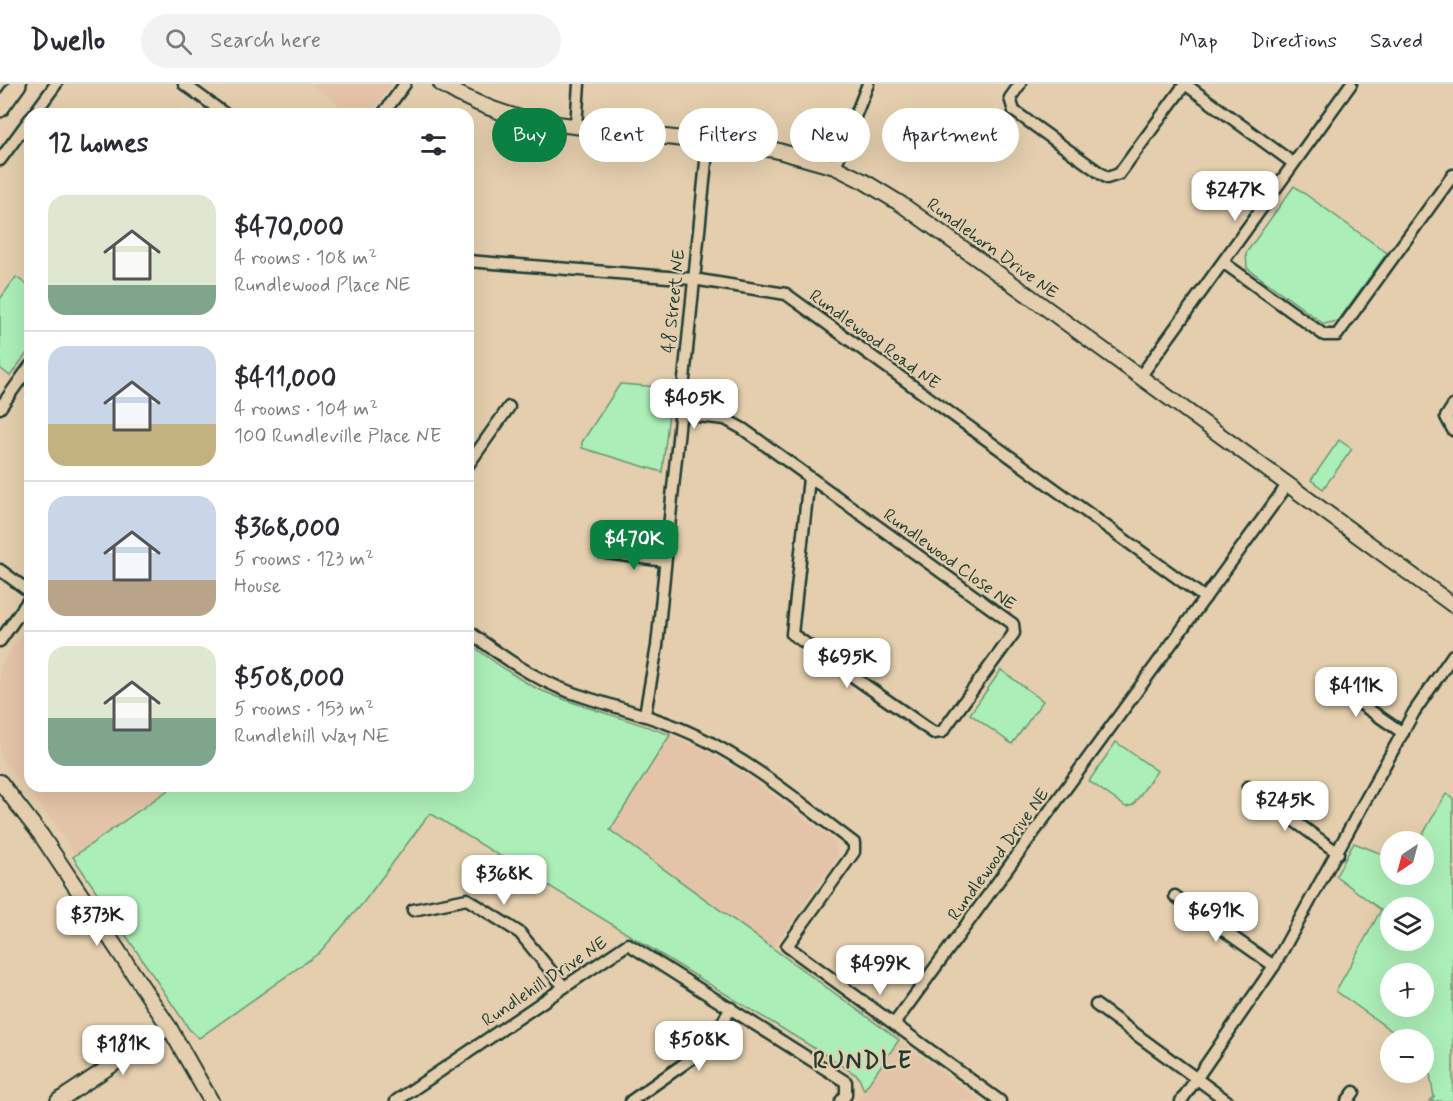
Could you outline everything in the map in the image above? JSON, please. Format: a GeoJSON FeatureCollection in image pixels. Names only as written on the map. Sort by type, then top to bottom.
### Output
{"type":"FeatureCollection","features":[{"type":"Feature","properties":{"kind":"main road"},"geometry":{"type":"LineString","coordinates":[[0,109],[18,84]]}},
{"type":"Feature","properties":{"kind":"street"},"geometry":{"type":"LineString","coordinates":[[38,108],[56,84]]}},
{"type":"Feature","properties":{"kind":"street"},"geometry":{"type":"LineString","coordinates":[[184,84],[213,108]]}},
{"type":"Feature","properties":{"kind":"street"},"geometry":{"type":"LineString","coordinates":[[387,108],[405,84]]}},
{"type":"Feature","properties":{"kind":"street","name":"Rundlehorn Drive NE"},"geometry":{"type":"LineString","coordinates":[[441,84],[466,100],[499,113],[532,121],[678,138]]}},
{"type":"Feature","properties":{"kind":"street"},"geometry":{"type":"LineString","coordinates":[[576,126],[579,84]]}},
{"type":"Feature","properties":{"kind":"street"},"geometry":{"type":"LineString","coordinates":[[835,167],[868,84]]}},
{"type":"Feature","properties":{"kind":"street"},"geometry":{"type":"LineString","coordinates":[[1020,84],[1010,98],[1014,111],[1107,178],[1119,174],[1185,84],[1293,163]]}},
{"type":"Feature","properties":{"kind":"street"},"geometry":{"type":"LineString","coordinates":[[1140,377],[1351,84]]}},
{"type":"Feature","properties":{"kind":"street"},"geometry":{"type":"LineString","coordinates":[[0,160],[24,127]]}},
{"type":"Feature","properties":{"kind":"street","name":"Rundlehorn Drive NE"},"geometry":{"type":"LineString","coordinates":[[778,151],[835,167],[901,204],[1453,604]]}},
{"type":"Feature","properties":{"kind":"street","name":"48 Street NE"},"geometry":{"type":"LineString","coordinates":[[645,714],[657,646],[706,162]]}},
{"type":"Feature","properties":{"kind":"street"},"geometry":{"type":"LineString","coordinates":[[1224,263],[1324,335],[1337,335],[1453,175]]}},
{"type":"Feature","properties":{"kind":"street","name":"Rundlewood Road NE"},"geometry":{"type":"LineString","coordinates":[[474,261],[693,279],[786,294],[1204,598]]}},
{"type":"Feature","properties":{"kind":"street"},"geometry":{"type":"LineString","coordinates":[[0,408],[24,374]]}},
{"type":"Feature","properties":{"kind":"street"},"geometry":{"type":"LineString","coordinates":[[1453,406],[1446,417],[1453,430]]}},
{"type":"Feature","properties":{"kind":"street"},"geometry":{"type":"LineString","coordinates":[[474,457],[509,407]]}},
{"type":"Feature","properties":{"kind":"street","name":"Rundlewood Close NE"},"geometry":{"type":"LineString","coordinates":[[681,414],[724,419],[743,429],[1013,624],[1014,633],[942,732],[934,733],[792,634],[809,478]]}},
{"type":"Feature","properties":{"kind":"street","name":"Rundlewood Drive NE"},"geometry":{"type":"LineString","coordinates":[[894,1024],[1288,484]]}},
{"type":"Feature","properties":{"kind":"street"},"geometry":{"type":"LineString","coordinates":[[606,553],[665,561]]}},
{"type":"Feature","properties":{"kind":"street"},"geometry":{"type":"LineString","coordinates":[[0,570],[24,588]]}},
{"type":"Feature","properties":{"kind":"street"},"geometry":{"type":"LineString","coordinates":[[0,640],[24,606]]}},
{"type":"Feature","properties":{"kind":"street"},"geometry":{"type":"LineString","coordinates":[[474,635],[532,675],[570,692],[645,714],[732,754],[854,843],[854,852],[787,946],[1000,1101]]}},
{"type":"Feature","properties":{"kind":"street"},"geometry":{"type":"LineString","coordinates":[[1180,1101],[1274,966],[1403,733],[1453,655]]}},
{"type":"Feature","properties":{"kind":"street"},"geometry":{"type":"LineString","coordinates":[[1326,680],[1403,733]]}},
{"type":"Feature","properties":{"kind":"street"},"geometry":{"type":"LineString","coordinates":[[0,782],[41,835],[170,1027],[211,1101]]}},
{"type":"Feature","properties":{"kind":"street"},"geometry":{"type":"LineString","coordinates":[[1248,787],[1338,853]]}},
{"type":"Feature","properties":{"kind":"street"},"geometry":{"type":"LineString","coordinates":[[1175,896],[1274,966]]}},
{"type":"Feature","properties":{"kind":"street"},"geometry":{"type":"LineString","coordinates":[[413,910],[467,898],[520,933],[564,987]]}},
{"type":"Feature","properties":{"kind":"street","name":"Rundlehill Drive NE"},"geometry":{"type":"LineString","coordinates":[[396,1101],[628,944],[846,1082],[846,1095],[841,1101]]}},
{"type":"Feature","properties":{"kind":"street"},"geometry":{"type":"LineString","coordinates":[[1096,1005],[1227,1101]]}},
{"type":"Feature","properties":{"kind":"street"},"geometry":{"type":"LineString","coordinates":[[636,1100],[708,1047],[731,1008]]}},
{"type":"Feature","properties":{"kind":"street"},"geometry":{"type":"LineString","coordinates":[[58,1101],[170,1027]]}},
{"type":"Feature","properties":{"kind":"street"},"geometry":{"type":"LineString","coordinates":[[1347,1101],[1354,1092]]}},
{"type":"Feature","properties":{"kind":"shaded area"},"geometry":{"type":"Polygon","coordinates":[[[311,84],[392,84],[374,108],[343,108],[311,84]]]}},
{"type":"Feature","properties":{"kind":"shaded area"},"geometry":{"type":"Polygon","coordinates":[[[24,632],[24,786],[0,757],[0,666],[24,632]]]}},
{"type":"Feature","properties":{"kind":"shaded area"},"geometry":{"type":"Polygon","coordinates":[[[670,735],[709,752],[740,771],[836,842],[839,856],[773,948],[610,830],[670,735]]]}},
{"type":"Feature","properties":{"kind":"shaded area"},"geometry":{"type":"Polygon","coordinates":[[[29,792],[165,792],[75,855],[50,817],[29,792]]]}},
{"type":"Feature","properties":{"kind":"shaded area"},"geometry":{"type":"Polygon","coordinates":[[[899,1040],[981,1101],[856,1101],[899,1040]]]}},
{"type":"Feature","properties":{"kind":"green space"},"geometry":{"type":"Polygon","coordinates":[[[1294,186],[1387,253],[1338,321],[1324,324],[1247,268],[1246,253],[1294,186]]]}},
{"type":"Feature","properties":{"kind":"green space"},"geometry":{"type":"Polygon","coordinates":[[[16,277],[24,283],[24,357],[10,376],[0,368],[0,299],[16,277]]]}},
{"type":"Feature","properties":{"kind":"green space"},"geometry":{"type":"Polygon","coordinates":[[[620,384],[672,388],[662,472],[582,448],[582,442],[620,384]]]}},
{"type":"Feature","properties":{"kind":"green space"},"geometry":{"type":"Polygon","coordinates":[[[1339,440],[1352,449],[1323,489],[1311,480],[1339,440]]]}},
{"type":"Feature","properties":{"kind":"green space"},"geometry":{"type":"Polygon","coordinates":[[[474,647],[538,689],[670,735],[610,830],[899,1040],[864,1090],[858,1076],[822,1053],[430,813],[363,903],[319,953],[199,1038],[189,1029],[73,857],[165,792],[474,792],[474,647]]]}},
{"type":"Feature","properties":{"kind":"green space"},"geometry":{"type":"Polygon","coordinates":[[[1001,670],[1043,701],[1012,744],[970,714],[1001,670]]]}},
{"type":"Feature","properties":{"kind":"green space"},"geometry":{"type":"Polygon","coordinates":[[[1116,742],[1157,771],[1133,805],[1126,807],[1089,781],[1116,742]]]}},
{"type":"Feature","properties":{"kind":"green space"},"geometry":{"type":"Polygon","coordinates":[[[1446,794],[1453,799],[1453,1101],[1430,1101],[1434,1097],[1432,1083],[1434,1083],[1434,1029],[1389,1029],[1336,991],[1380,912],[1380,951],[1434,951],[1434,897],[1380,897],[1380,909],[1336,876],[1354,843],[1380,853],[1380,885],[1434,885],[1434,831],[1425,831],[1446,794]]]}},
{"type":"Feature","properties":{"kind":"district","name":"RUNDLE"},"geometry":{"type":"Point","coordinates":[863,1060]}}]}
